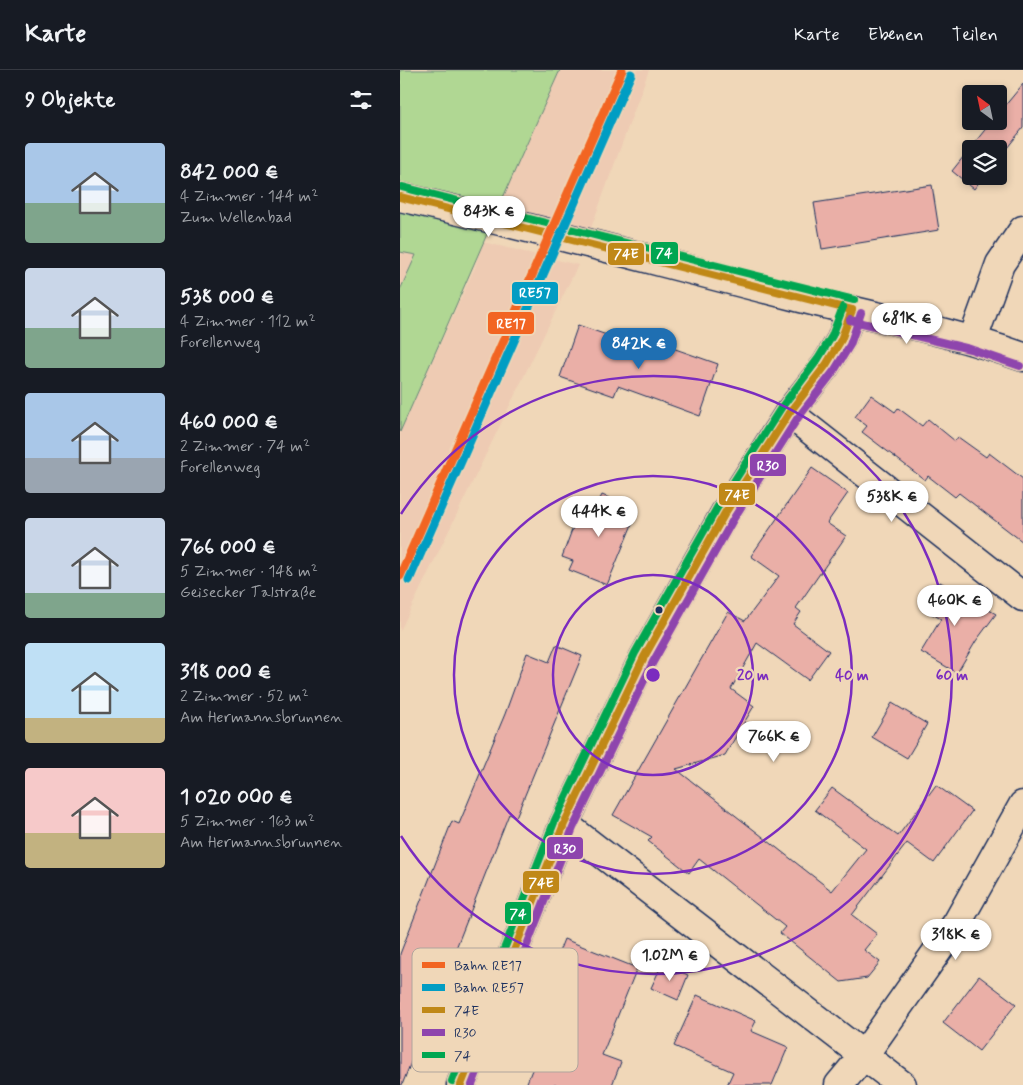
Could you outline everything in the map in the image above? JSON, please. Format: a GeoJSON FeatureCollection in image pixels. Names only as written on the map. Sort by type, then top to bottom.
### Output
{"type":"FeatureCollection","features":[{"type":"Feature","properties":{"kind":"street"},"geometry":{"type":"LineString","coordinates":[[400,197],[493,218],[795,297],[973,339],[1023,357]]}},
{"type":"Feature","properties":{"kind":"street"},"geometry":{"type":"LineString","coordinates":[[973,339],[1000,264],[1023,230]]}},
{"type":"Feature","properties":{"kind":"street"},"geometry":{"type":"LineString","coordinates":[[515,948],[564,824],[664,618],[725,513],[788,413],[826,365],[841,340],[852,310]]}},
{"type":"Feature","properties":{"kind":"street"},"geometry":{"type":"LineString","coordinates":[[788,413],[1023,596]]}},
{"type":"Feature","properties":{"kind":"street"},"geometry":{"type":"LineString","coordinates":[[839,1085],[864,1054],[957,923],[1023,805]]}},
{"type":"Feature","properties":{"kind":"street"},"geometry":{"type":"LineString","coordinates":[[564,824],[902,1085]]}},
{"type":"Feature","properties":{"kind":"street"},"geometry":{"type":"LineString","coordinates":[[461,1085],[466,1072]]}},
{"type":"Feature","properties":{"kind":"shaded area"},"geometry":{"type":"Polygon","coordinates":[[[560,70],[649,70],[591,228],[498,206],[560,70]]]}},
{"type":"Feature","properties":{"kind":"shaded area"},"geometry":{"type":"Polygon","coordinates":[[[483,242],[578,265],[400,631],[400,432],[475,267],[483,242]]]}},
{"type":"Feature","properties":{"kind":"shaded area"},"geometry":{"type":"Polygon","coordinates":[[[400,252],[416,255],[400,290],[400,252]]]}},
{"type":"Feature","properties":{"kind":"green space"},"geometry":{"type":"Polygon","coordinates":[[[400,70],[560,70],[400,432],[400,290],[416,255],[400,252],[400,70]]]}},
{"type":"Feature","properties":{"kind":"building"},"geometry":{"type":"Polygon","coordinates":[[[1023,84],[1023,128],[1007,148],[1007,140],[977,140],[985,130],[1008,130],[1008,102],[1023,84]]]}},
{"type":"Feature","properties":{"kind":"building"},"geometry":{"type":"Polygon","coordinates":[[[962,158],[962,179],[952,171],[962,158]]]}},
{"type":"Feature","properties":{"kind":"building"},"geometry":{"type":"Polygon","coordinates":[[[932,185],[939,230],[822,249],[814,203],[932,185]]]}},
{"type":"Feature","properties":{"kind":"building"},"geometry":{"type":"Polygon","coordinates":[[[969,185],[977,185],[974,189],[969,185]]]}},
{"type":"Feature","properties":{"kind":"building"},"geometry":{"type":"Polygon","coordinates":[[[578,325],[661,354],[664,345],[718,364],[700,416],[618,386],[614,396],[560,377],[578,325]]]}},
{"type":"Feature","properties":{"kind":"building"},"geometry":{"type":"Polygon","coordinates":[[[871,395],[895,412],[898,408],[922,426],[928,419],[955,441],[958,437],[986,457],[989,453],[1023,479],[1023,542],[959,493],[955,497],[928,476],[925,480],[862,432],[867,426],[855,417],[871,395]]]}},
{"type":"Feature","properties":{"kind":"building"},"geometry":{"type":"Polygon","coordinates":[[[812,468],[848,493],[827,523],[846,536],[796,608],[801,612],[793,624],[829,651],[808,680],[757,643],[731,689],[754,706],[725,755],[676,769],[832,891],[866,849],[815,810],[832,788],[898,836],[936,785],[972,811],[934,863],[907,843],[852,915],[877,934],[864,950],[880,962],[867,978],[841,982],[780,933],[785,927],[699,859],[689,873],[648,841],[652,837],[613,815],[728,612],[745,621],[779,576],[751,556],[812,468]]]}},
{"type":"Feature","properties":{"kind":"building"},"geometry":{"type":"Polygon","coordinates":[[[602,495],[638,510],[607,585],[569,570],[573,561],[562,557],[583,500],[597,505],[602,495]]]}},
{"type":"Feature","properties":{"kind":"building"},"geometry":{"type":"Polygon","coordinates":[[[940,582],[996,614],[976,641],[957,673],[921,652],[941,619],[923,609],[940,582]]]}},
{"type":"Feature","properties":{"kind":"building"},"geometry":{"type":"Polygon","coordinates":[[[556,645],[582,656],[516,817],[509,814],[456,948],[412,948],[412,1060],[402,1085],[400,1085],[400,954],[452,821],[459,824],[505,714],[527,653],[549,662],[556,645]]]}},
{"type":"Feature","properties":{"kind":"building"},"geometry":{"type":"Polygon","coordinates":[[[892,703],[927,724],[907,758],[872,737],[892,703]]]}},
{"type":"Feature","properties":{"kind":"building"},"geometry":{"type":"Polygon","coordinates":[[[564,939],[637,968],[602,1055],[621,1062],[612,1085],[526,1085],[531,1072],[578,1072],[578,948],[560,948],[564,939]]]}},
{"type":"Feature","properties":{"kind":"building"},"geometry":{"type":"Polygon","coordinates":[[[662,964],[688,975],[678,1000],[651,988],[662,964]]]}},
{"type":"Feature","properties":{"kind":"building"},"geometry":{"type":"Polygon","coordinates":[[[979,976],[1016,1004],[979,1051],[943,1023],[979,976]]]}},
{"type":"Feature","properties":{"kind":"building"},"geometry":{"type":"Polygon","coordinates":[[[697,995],[756,1021],[751,1031],[788,1047],[772,1085],[727,1085],[733,1072],[674,1046],[697,995]]]}},
{"type":"Feature","properties":{"kind":"rail line","name":"RE17"},"geometry":{"type":"LineString","coordinates":[[400,576],[622,70]]}},
{"type":"Feature","properties":{"kind":"rail line","name":"RE57"},"geometry":{"type":"LineString","coordinates":[[409,580],[631,74]]}},
{"type":"Feature","properties":{"kind":"transit line","name":"74"},"geometry":{"type":"LineString","coordinates":[[402,187],[854,300]]}},
{"type":"Feature","properties":{"kind":"transit line","name":"74E"},"geometry":{"type":"LineString","coordinates":[[400,197],[852,310]]}},
{"type":"Feature","properties":{"kind":"transit line","name":"74"},"geometry":{"type":"LineString","coordinates":[[504,948],[555,820],[635,653],[717,508],[781,408],[818,359],[832,336],[843,307]]}},
{"type":"Feature","properties":{"kind":"transit line","name":"74E"},"geometry":{"type":"LineString","coordinates":[[515,948],[564,824],[644,657],[725,513],[789,413],[826,365],[841,340],[852,310]]}},
{"type":"Feature","properties":{"kind":"transit line","name":"R30"},"geometry":{"type":"LineString","coordinates":[[526,948],[573,828],[653,662],[734,518],[797,419],[834,371],[850,345],[861,313]]}},
{"type":"Feature","properties":{"kind":"transit line","name":"R30"},"geometry":{"type":"LineString","coordinates":[[850,320],[970,349],[1020,366]]}},
{"type":"Feature","properties":{"kind":"transit line","name":"74"},"geometry":{"type":"LineString","coordinates":[[452,1081],[456,1072]]}},
{"type":"Feature","properties":{"kind":"transit line","name":"74E"},"geometry":{"type":"LineString","coordinates":[[461,1085],[466,1072]]}},
{"type":"Feature","properties":{"kind":"transit line","name":"R30"},"geometry":{"type":"LineString","coordinates":[[472,1085],[477,1072]]}}]}
